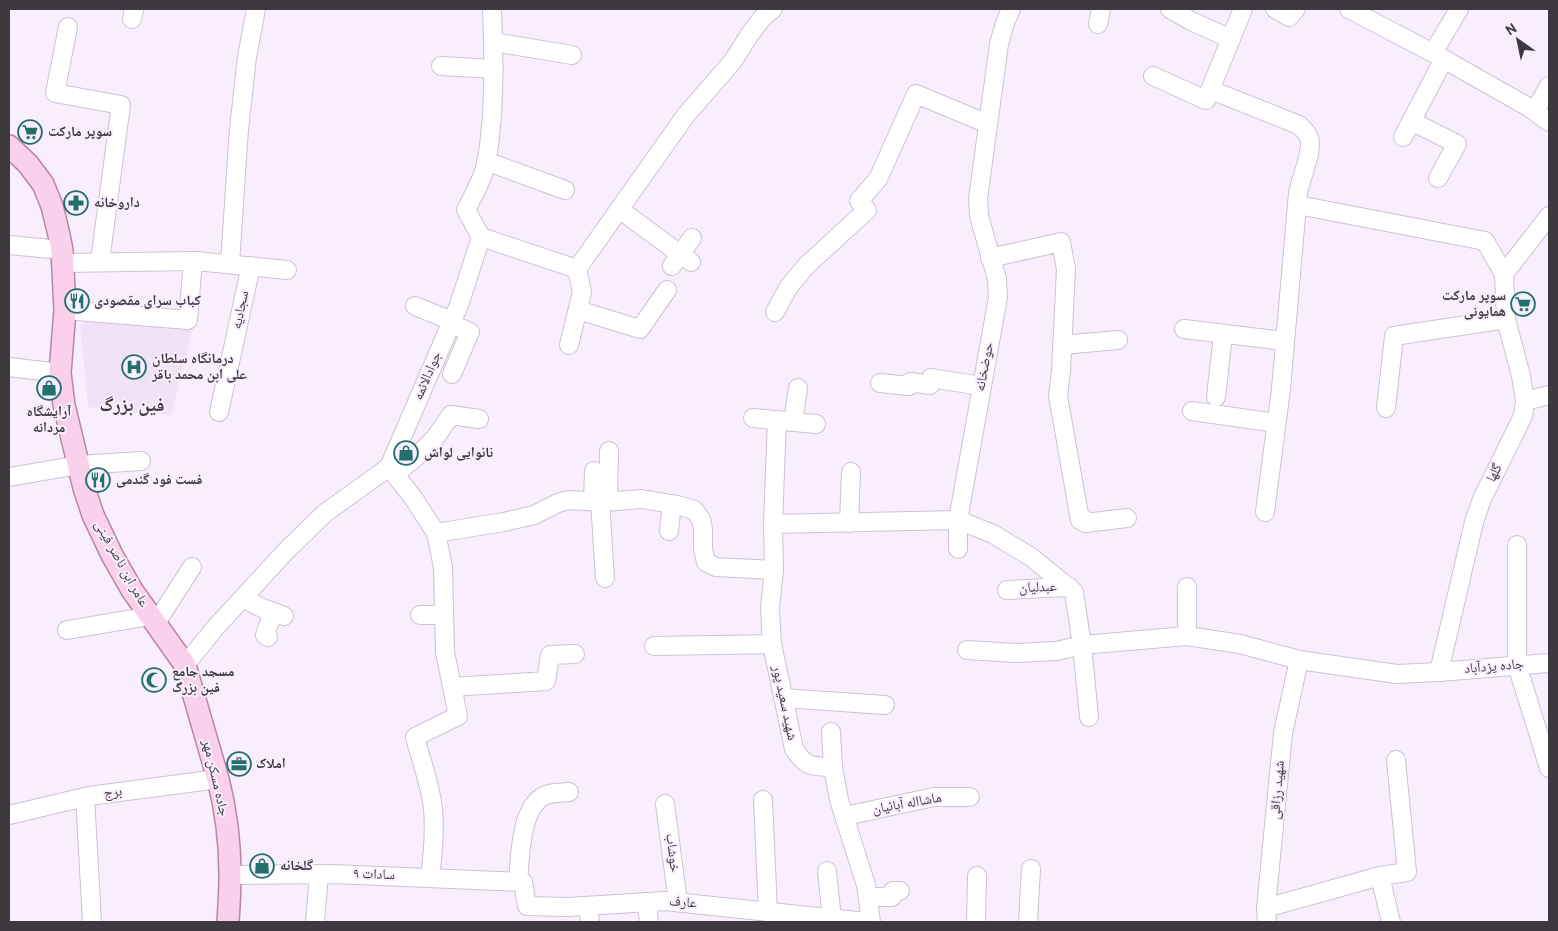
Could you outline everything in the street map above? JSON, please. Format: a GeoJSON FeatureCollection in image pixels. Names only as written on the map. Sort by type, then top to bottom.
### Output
{"type":"FeatureCollection","features":[{"type":"Feature","properties":{"kind":"main road","name":"عامر ابن ناصر فینی"},"geometry":{"type":"LineString","coordinates":[[9,146],[18,161],[43,184],[49,195],[62,257],[65,310],[60,373],[64,405],[84,488],[93,515],[112,555],[132,590],[185,665]]}},
{"type":"Feature","properties":{"kind":"main road","name":"جاده مسکن مهر"},"geometry":{"type":"LineString","coordinates":[[185,665],[222,792],[230,875],[228,922]]}},
{"type":"Feature","properties":{"kind":"street"},"geometry":{"type":"LineString","coordinates":[[230,263],[239,129],[247,57],[256,9]]}},
{"type":"Feature","properties":{"kind":"street"},"geometry":{"type":"LineString","coordinates":[[492,9],[494,69],[486,161],[466,210],[481,237],[577,268]]}},
{"type":"Feature","properties":{"kind":"street"},"geometry":{"type":"LineString","coordinates":[[569,345],[582,292],[577,268],[686,115],[733,61],[763,17],[773,9]]}},
{"type":"Feature","properties":{"kind":"street","name":"حوضخانه"},"geometry":{"type":"LineString","coordinates":[[958,549],[958,520],[998,297],[997,279],[979,216],[978,199],[999,44],[1011,9]]}},
{"type":"Feature","properties":{"kind":"street"},"geometry":{"type":"LineString","coordinates":[[1170,9],[1231,39]]}},
{"type":"Feature","properties":{"kind":"street"},"geometry":{"type":"LineString","coordinates":[[1152,76],[1206,100],[1243,9]]}},
{"type":"Feature","properties":{"kind":"street"},"geometry":{"type":"LineString","coordinates":[[1275,9],[1289,17],[1296,9]]}},
{"type":"Feature","properties":{"kind":"street"},"geometry":{"type":"LineString","coordinates":[[1349,9],[1438,56],[1535,111],[1549,122]]}},
{"type":"Feature","properties":{"kind":"street"},"geometry":{"type":"LineString","coordinates":[[1403,137],[1459,9]]}},
{"type":"Feature","properties":{"kind":"street"},"geometry":{"type":"LineString","coordinates":[[68,27],[55,93],[121,104],[100,262]]}},
{"type":"Feature","properties":{"kind":"street"},"geometry":{"type":"LineString","coordinates":[[493,42],[572,55]]}},
{"type":"Feature","properties":{"kind":"street"},"geometry":{"type":"LineString","coordinates":[[441,66],[494,69]]}},
{"type":"Feature","properties":{"kind":"street"},"geometry":{"type":"LineString","coordinates":[[1535,111],[1549,86]]}},
{"type":"Feature","properties":{"kind":"street"},"geometry":{"type":"LineString","coordinates":[[1211,90],[1299,124],[1310,140],[1309,153],[1300,181],[1285,341],[1265,512]]}},
{"type":"Feature","properties":{"kind":"street"},"geometry":{"type":"LineString","coordinates":[[775,312],[788,288],[806,266],[868,210],[859,200],[878,179],[916,94],[988,124]]}},
{"type":"Feature","properties":{"kind":"street"},"geometry":{"type":"LineString","coordinates":[[1411,121],[1457,144],[1438,178]]}},
{"type":"Feature","properties":{"kind":"street"},"geometry":{"type":"LineString","coordinates":[[486,161],[565,190]]}},
{"type":"Feature","properties":{"kind":"street"},"geometry":{"type":"LineString","coordinates":[[1298,205],[1485,241],[1504,274],[1549,216]]}},
{"type":"Feature","properties":{"kind":"street"},"geometry":{"type":"LineString","coordinates":[[619,209],[681,260],[692,238]]}},
{"type":"Feature","properties":{"kind":"street","name":"جوادالائمه"},"geometry":{"type":"LineString","coordinates":[[392,470],[459,305],[481,237]]}},
{"type":"Feature","properties":{"kind":"street"},"geometry":{"type":"LineString","coordinates":[[990,258],[1061,242],[1066,269],[1058,396],[1080,520],[1084,519],[1086,523],[1127,518]]}},
{"type":"Feature","properties":{"kind":"street"},"geometry":{"type":"LineString","coordinates":[[9,245],[62,257],[100,262],[193,261],[230,263],[287,270]]}},
{"type":"Feature","properties":{"kind":"street"},"geometry":{"type":"LineString","coordinates":[[65,310],[188,320],[193,261]]}},
{"type":"Feature","properties":{"kind":"street","name":"سجادیه"},"geometry":{"type":"LineString","coordinates":[[219,412],[251,266]]}},
{"type":"Feature","properties":{"kind":"street","name":"گلها"},"geometry":{"type":"LineString","coordinates":[[1439,672],[1474,522],[1482,499],[1523,416],[1524,401],[1521,376],[1506,319],[1504,274]]}},
{"type":"Feature","properties":{"kind":"street"},"geometry":{"type":"LineString","coordinates":[[578,310],[640,329],[667,290]]}},
{"type":"Feature","properties":{"kind":"street"},"geometry":{"type":"LineString","coordinates":[[415,306],[470,332],[452,374]]}},
{"type":"Feature","properties":{"kind":"street"},"geometry":{"type":"LineString","coordinates":[[1386,408],[1394,336],[1506,319]]}},
{"type":"Feature","properties":{"kind":"street"},"geometry":{"type":"LineString","coordinates":[[1184,329],[1285,341]]}},
{"type":"Feature","properties":{"kind":"street"},"geometry":{"type":"LineString","coordinates":[[1216,397],[1223,334]]}},
{"type":"Feature","properties":{"kind":"street"},"geometry":{"type":"LineString","coordinates":[[1062,345],[1118,340]]}},
{"type":"Feature","properties":{"kind":"street"},"geometry":{"type":"LineString","coordinates":[[9,368],[60,373]]}},
{"type":"Feature","properties":{"kind":"street"},"geometry":{"type":"LineString","coordinates":[[880,384],[909,386],[910,382],[930,385],[932,378],[981,386]]}},
{"type":"Feature","properties":{"kind":"street","name":"شهید سعید پور"},"geometry":{"type":"LineString","coordinates":[[798,388],[785,421],[773,524],[774,570],[770,608],[772,644],[794,749],[803,762],[814,766],[832,767]]}},
{"type":"Feature","properties":{"kind":"street"},"geometry":{"type":"LineString","coordinates":[[1524,401],[1549,396]]}},
{"type":"Feature","properties":{"kind":"street"},"geometry":{"type":"LineString","coordinates":[[1192,411],[1276,423]]}},
{"type":"Feature","properties":{"kind":"street"},"geometry":{"type":"LineString","coordinates":[[185,665],[215,628],[286,551],[325,514],[392,470],[415,458],[435,438],[451,415],[479,419]]}},
{"type":"Feature","properties":{"kind":"street"},"geometry":{"type":"LineString","coordinates":[[752,418],[816,424]]}},
{"type":"Feature","properties":{"kind":"street"},"geometry":{"type":"LineString","coordinates":[[600,501],[609,451]]}},
{"type":"Feature","properties":{"kind":"street"},"geometry":{"type":"LineString","coordinates":[[9,477],[79,466],[141,462]]}},
{"type":"Feature","properties":{"kind":"street"},"geometry":{"type":"LineString","coordinates":[[392,470],[436,533],[443,567],[445,652],[458,716],[415,737],[433,808],[434,848],[430,877]]}},
{"type":"Feature","properties":{"kind":"street"},"geometry":{"type":"LineString","coordinates":[[594,471],[600,501],[604,578]]}},
{"type":"Feature","properties":{"kind":"street"},"geometry":{"type":"LineString","coordinates":[[849,523],[852,472]]}},
{"type":"Feature","properties":{"kind":"street"},"geometry":{"type":"LineString","coordinates":[[436,533],[504,522],[534,514],[569,500],[642,499],[694,510],[701,519],[706,562],[716,567],[774,570]]}},
{"type":"Feature","properties":{"kind":"street"},"geometry":{"type":"LineString","coordinates":[[669,531],[672,504]]}},
{"type":"Feature","properties":{"kind":"street"},"geometry":{"type":"LineString","coordinates":[[773,524],[958,520],[993,534],[1031,557],[1074,592],[1082,645],[1089,717]]}},
{"type":"Feature","properties":{"kind":"street"},"geometry":{"type":"LineString","coordinates":[[1517,545],[1517,665],[1549,768]]}},
{"type":"Feature","properties":{"kind":"street"},"geometry":{"type":"LineString","coordinates":[[67,630],[153,619],[192,567]]}},
{"type":"Feature","properties":{"kind":"street","name":"عبدلیان"},"geometry":{"type":"LineString","coordinates":[[1007,590],[1069,587]]}},
{"type":"Feature","properties":{"kind":"street"},"geometry":{"type":"LineString","coordinates":[[1187,587],[1187,636]]}},
{"type":"Feature","properties":{"kind":"street"},"geometry":{"type":"LineString","coordinates":[[243,598],[278,614],[265,635],[268,637]]}},
{"type":"Feature","properties":{"kind":"street"},"geometry":{"type":"LineString","coordinates":[[420,615],[443,615]]}},
{"type":"Feature","properties":{"kind":"street","name":"جاده یزدآباد"},"geometry":{"type":"LineString","coordinates":[[967,650],[1016,653],[1057,651],[1082,645],[1187,636],[1240,644],[1300,660],[1396,674],[1549,663]]}},
{"type":"Feature","properties":{"kind":"street"},"geometry":{"type":"LineString","coordinates":[[654,646],[772,644]]}},
{"type":"Feature","properties":{"kind":"street"},"geometry":{"type":"LineString","coordinates":[[452,687],[546,681],[550,654],[575,654]]}},
{"type":"Feature","properties":{"kind":"street","name":"شهید رزاقی"},"geometry":{"type":"LineString","coordinates":[[1267,915],[1283,733],[1300,660]]}},
{"type":"Feature","properties":{"kind":"street"},"geometry":{"type":"LineString","coordinates":[[783,698],[885,705]]}},
{"type":"Feature","properties":{"kind":"street"},"geometry":{"type":"LineString","coordinates":[[831,732],[832,767],[839,800],[866,884],[871,922]]}},
{"type":"Feature","properties":{"kind":"street"},"geometry":{"type":"LineString","coordinates":[[1267,915],[1380,876],[1407,872],[1396,760]]}},
{"type":"Feature","properties":{"kind":"street","name":"برج"},"geometry":{"type":"LineString","coordinates":[[9,815],[85,797],[218,779]]}},
{"type":"Feature","properties":{"kind":"street"},"geometry":{"type":"LineString","coordinates":[[518,882],[516,846],[535,802],[544,795],[569,792]]}},
{"type":"Feature","properties":{"kind":"street"},"geometry":{"type":"LineString","coordinates":[[85,797],[92,922]]}},
{"type":"Feature","properties":{"kind":"street","name":"ماشااله آبائیان"},"geometry":{"type":"LineString","coordinates":[[845,816],[934,797],[970,797]]}},
{"type":"Feature","properties":{"kind":"street"},"geometry":{"type":"LineString","coordinates":[[763,800],[768,912]]}},
{"type":"Feature","properties":{"kind":"street","name":"خوشاب"},"geometry":{"type":"LineString","coordinates":[[666,804],[678,902]]}},
{"type":"Feature","properties":{"kind":"street"},"geometry":{"type":"LineString","coordinates":[[1028,922],[1031,869]]}},
{"type":"Feature","properties":{"kind":"street"},"geometry":{"type":"LineString","coordinates":[[827,871],[832,919]]}},
{"type":"Feature","properties":{"kind":"street"},"geometry":{"type":"LineString","coordinates":[[315,922],[319,874]]}},
{"type":"Feature","properties":{"kind":"street","name":"سادات ۹"},"geometry":{"type":"LineString","coordinates":[[230,875],[319,874],[518,882]]}},
{"type":"Feature","properties":{"kind":"street"},"geometry":{"type":"LineString","coordinates":[[976,922],[977,876]]}},
{"type":"Feature","properties":{"kind":"street"},"geometry":{"type":"LineString","coordinates":[[1380,876],[1391,922]]}},
{"type":"Feature","properties":{"kind":"street","name":"عارف"},"geometry":{"type":"LineString","coordinates":[[518,882],[523,882],[527,906],[568,907],[589,914],[647,902],[665,901],[866,922]]}},
{"type":"Feature","properties":{"kind":"street"},"geometry":{"type":"LineString","coordinates":[[868,897],[892,897],[893,891],[900,891]]}},
{"type":"Feature","properties":{"kind":"street"},"geometry":{"type":"LineString","coordinates":[[647,902],[649,922]]}},
{"type":"Feature","properties":{"kind":"shaded area","name":"درمانگاه سلطان علی ابن محمد باقر"},"geometry":{"type":"Polygon","coordinates":[[[87,319],[195,321],[171,415],[88,407],[80,326],[87,319]]]}},
{"type":"Feature","properties":{"kind":"place","name":"سوپر مارکت"},"geometry":{"type":"Point","coordinates":[30,132]}},
{"type":"Feature","properties":{"kind":"place","name":"داروخانه"},"geometry":{"type":"Point","coordinates":[76,203]}},
{"type":"Feature","properties":{"kind":"place","name":"کباب سرای مقصودی"},"geometry":{"type":"Point","coordinates":[77,301]}},
{"type":"Feature","properties":{"kind":"place","name":"سوپر مارکت همایونی"},"geometry":{"type":"Point","coordinates":[1523,304]}},
{"type":"Feature","properties":{"kind":"place","name":"درمانگاه سلطان علی ابن محمد باقر"},"geometry":{"type":"Point","coordinates":[134,367]}},
{"type":"Feature","properties":{"kind":"place","name":"آرایشگاه مردانه"},"geometry":{"type":"Point","coordinates":[49,388]}},
{"type":"Feature","properties":{"kind":"place","name":"نانوایی لواش"},"geometry":{"type":"Point","coordinates":[406,453]}},
{"type":"Feature","properties":{"kind":"place","name":"فست فود گندمی"},"geometry":{"type":"Point","coordinates":[98,480]}},
{"type":"Feature","properties":{"kind":"place","name":"مسجد جامع فین بزرگ"},"geometry":{"type":"Point","coordinates":[154,680]}},
{"type":"Feature","properties":{"kind":"place","name":"املاک"},"geometry":{"type":"Point","coordinates":[239,764]}},
{"type":"Feature","properties":{"kind":"place","name":"گلخانه"},"geometry":{"type":"Point","coordinates":[262,866]}},
{"type":"Feature","properties":{"kind":"district","name":"فین بزرگ"},"geometry":{"type":"Point","coordinates":[132,406]}}]}
